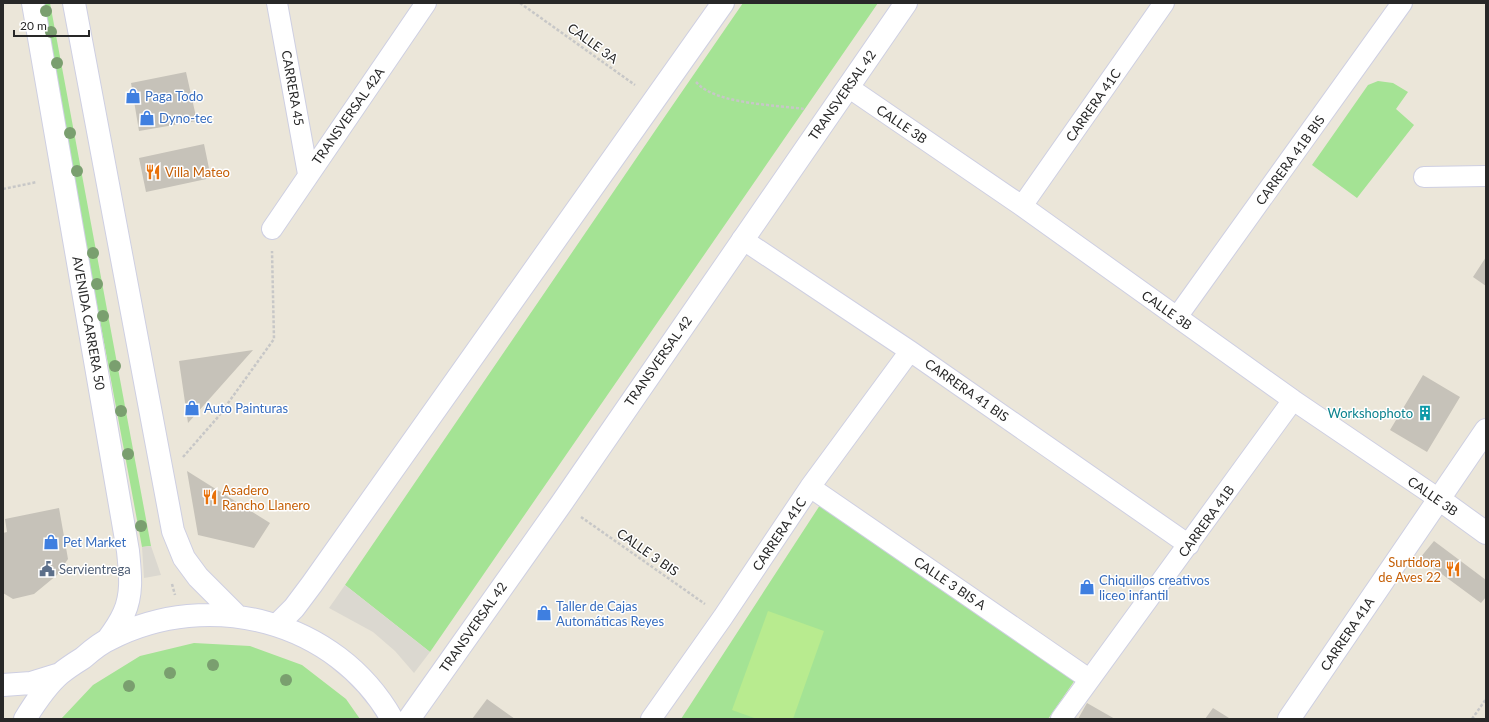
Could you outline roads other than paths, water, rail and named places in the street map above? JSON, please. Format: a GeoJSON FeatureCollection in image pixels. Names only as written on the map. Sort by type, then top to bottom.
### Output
{"type":"FeatureCollection","features":[{"type":"Feature","properties":{"kind":"street","name":"AVENIDA CARRERA 50"},"geometry":{"type":"LineString","coordinates":[[33,3],[128,551],[131,576],[129,597],[125,612],[108,639]]}},
{"type":"Feature","properties":{"kind":"street"},"geometry":{"type":"LineString","coordinates":[[74,3],[173,531],[184,558],[198,577],[237,616]]}},
{"type":"Feature","properties":{"kind":"street","name":"CARRERA 45"},"geometry":{"type":"LineString","coordinates":[[277,3],[308,174]]}},
{"type":"Feature","properties":{"kind":"street","name":"TRANSVERSAL 42A"},"geometry":{"type":"LineString","coordinates":[[272,229],[308,174],[426,3]]}},
{"type":"Feature","properties":{"kind":"street"},"geometry":{"type":"LineString","coordinates":[[277,625],[294,608],[312,584],[723,3]]}},
{"type":"Feature","properties":{"kind":"street","name":"TRANSVERSAL 42"},"geometry":{"type":"LineString","coordinates":[[409,719],[560,504],[906,3]]}},
{"type":"Feature","properties":{"kind":"street","name":"CARRERA 41C"},"geometry":{"type":"LineString","coordinates":[[1022,206],[1164,3]]}},
{"type":"Feature","properties":{"kind":"street","name":"CARRERA 41B BIS"},"geometry":{"type":"LineString","coordinates":[[1177,317],[1402,3]]}},
{"type":"Feature","properties":{"kind":"street","name":"CALLE 3B"},"geometry":{"type":"LineString","coordinates":[[848,87],[1022,206],[1293,400],[1486,533]]}},
{"type":"Feature","properties":{"kind":"street"},"geometry":{"type":"LineString","coordinates":[[1424,178],[1486,176]]}},
{"type":"Feature","properties":{"kind":"street","name":"CARRERA 41 BIS"},"geometry":{"type":"LineString","coordinates":[[742,239],[910,351],[1189,545]]}},
{"type":"Feature","properties":{"kind":"street","name":"CARRERA 41C"},"geometry":{"type":"LineString","coordinates":[[651,719],[723,617],[810,487],[910,351]]}},
{"type":"Feature","properties":{"kind":"street","name":"CARRERA 41B"},"geometry":{"type":"LineString","coordinates":[[1061,719],[1293,400]]}},
{"type":"Feature","properties":{"kind":"street","name":"CARRERA 41A"},"geometry":{"type":"LineString","coordinates":[[1289,719],[1486,430]]}},
{"type":"Feature","properties":{"kind":"street","name":"CALLE 3 BIS A"},"geometry":{"type":"LineString","coordinates":[[810,487],[1089,679]]}},
{"type":"Feature","properties":{"kind":"street"},"geometry":{"type":"LineString","coordinates":[[25,719],[34,704],[60,674],[108,639],[157,620],[196,615],[237,616],[257,620],[277,625],[305,637],[331,653],[355,672],[372,690],[392,719]]}},
{"type":"Feature","properties":{"kind":"street"},"geometry":{"type":"LineString","coordinates":[[3,685],[31,683],[60,674]]}},
{"type":"Feature","properties":{"kind":"place","name":"Paga Todo"},"geometry":{"type":"Point","coordinates":[133,96]}},
{"type":"Feature","properties":{"kind":"place","name":"Dyno-tec"},"geometry":{"type":"Point","coordinates":[147,118]}},
{"type":"Feature","properties":{"kind":"place","name":"Villa Mateo"},"geometry":{"type":"Point","coordinates":[153,172]}},
{"type":"Feature","properties":{"kind":"place","name":"Auto Painturas"},"geometry":{"type":"Point","coordinates":[192,408]}},
{"type":"Feature","properties":{"kind":"place","name":"Workshophoto"},"geometry":{"type":"Point","coordinates":[1425,413]}},
{"type":"Feature","properties":{"kind":"place","name":"Asadero Rancho Llanero"},"geometry":{"type":"Point","coordinates":[210,497]}},
{"type":"Feature","properties":{"kind":"place","name":"Pet Market"},"geometry":{"type":"Point","coordinates":[51,542]}},
{"type":"Feature","properties":{"kind":"place","name":"Servientrega"},"geometry":{"type":"Point","coordinates":[47,569]}},
{"type":"Feature","properties":{"kind":"place","name":"Surtidora de Aves 22"},"geometry":{"type":"Point","coordinates":[1453,569]}},
{"type":"Feature","properties":{"kind":"place","name":"Chiquillos creativos liceo infantil"},"geometry":{"type":"Point","coordinates":[1087,587]}},
{"type":"Feature","properties":{"kind":"place","name":"Taller de Cajas Automáticas Reyes"},"geometry":{"type":"Point","coordinates":[544,613]}}]}
